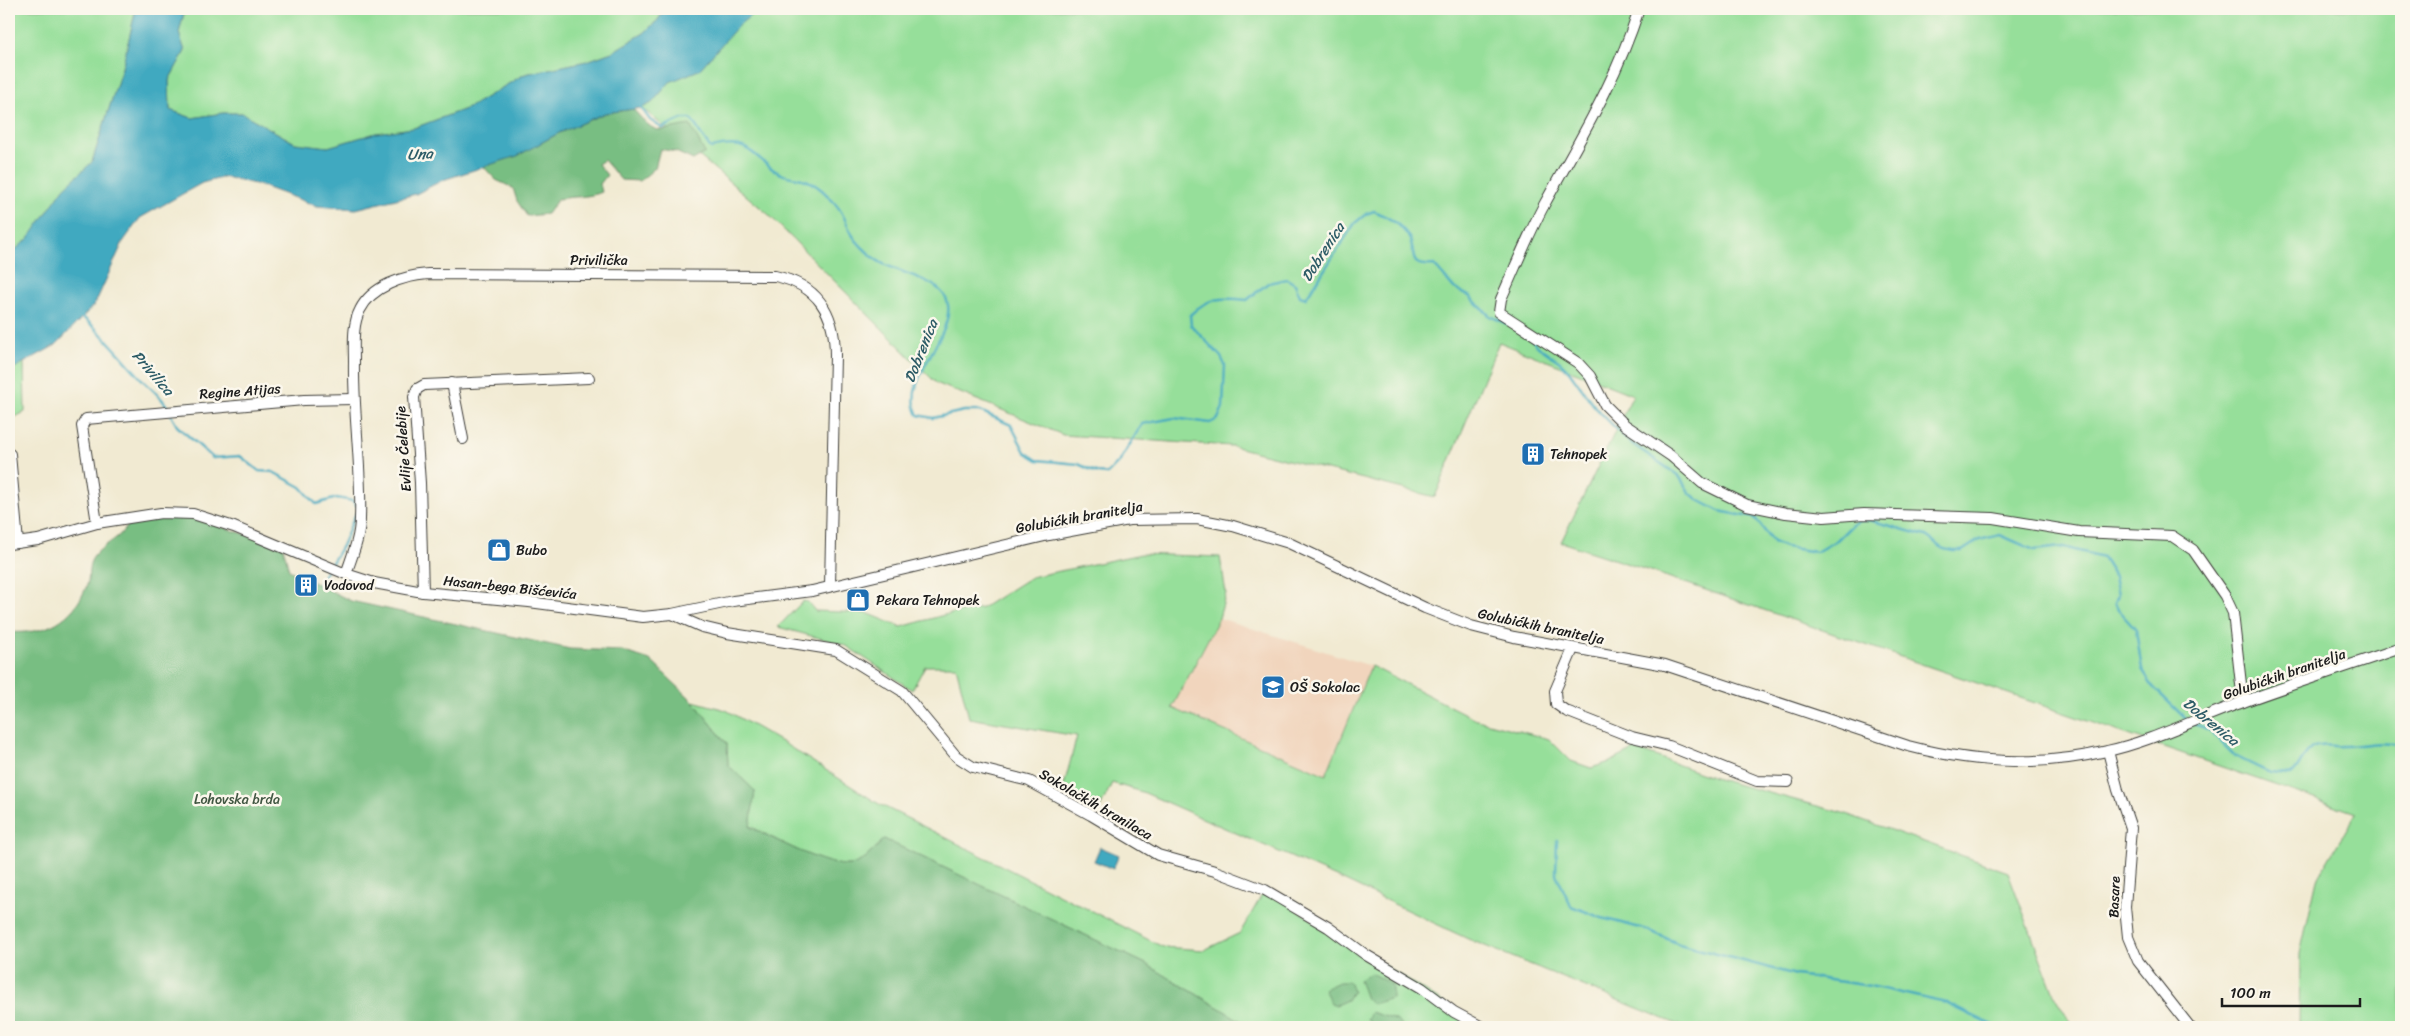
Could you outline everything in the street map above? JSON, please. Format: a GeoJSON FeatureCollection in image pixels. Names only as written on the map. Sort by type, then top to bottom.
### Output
{"type":"FeatureCollection","features":[{"type":"Feature","properties":{"kind":"street"},"geometry":{"type":"LineString","coordinates":[[1639,9],[1619,66],[1600,105],[1543,207],[1501,299],[1499,312],[1578,363],[1590,376],[1604,404],[1625,426],[1671,456],[1702,483],[1747,505],[1786,513],[1824,517],[1864,514],[1993,518],[2079,532],[2172,536],[2193,550],[2225,596],[2233,614],[2236,624],[2238,671],[2243,702]]}},
{"type":"Feature","properties":{"kind":"street","name":"Privilička"},"geometry":{"type":"LineString","coordinates":[[346,574],[360,520],[354,399],[354,336],[359,311],[373,294],[403,278],[428,274],[775,276],[790,279],[810,291],[827,313],[834,331],[830,586]]}},
{"type":"Feature","properties":{"kind":"street","name":"Evlije Čelebije"},"geometry":{"type":"LineString","coordinates":[[423,592],[420,482],[414,396],[416,389],[424,385],[452,383],[589,378]]}},
{"type":"Feature","properties":{"kind":"street"},"geometry":{"type":"LineString","coordinates":[[452,383],[463,439]]}},
{"type":"Feature","properties":{"kind":"street","name":"Regine Atijas"},"geometry":{"type":"LineString","coordinates":[[97,524],[82,426],[86,419],[304,400],[354,399]]}},
{"type":"Feature","properties":{"kind":"street"},"geometry":{"type":"LineString","coordinates":[[10,454],[13,544],[97,524]]}},
{"type":"Feature","properties":{"kind":"street","name":"Hasan-bega Bišćevića"},"geometry":{"type":"LineString","coordinates":[[97,524],[161,513],[192,514],[234,527],[346,574],[374,583],[423,592],[530,602],[643,617],[672,614]]}},
{"type":"Feature","properties":{"kind":"street","name":"Golubićkih branitelja"},"geometry":{"type":"LineString","coordinates":[[672,614],[725,603],[784,596],[1050,535],[1111,523],[1163,518],[1197,518],[1263,534],[1289,543],[1425,608],[1471,626],[1573,649],[1665,666],[1908,746],[1944,755],[2021,761],[2061,760],[2108,751],[2159,734],[2231,706],[2401,648]]}},
{"type":"Feature","properties":{"kind":"street","name":"Sokolačkih branilaca"},"geometry":{"type":"LineString","coordinates":[[672,614],[702,627],[728,633],[836,650],[902,692],[956,756],[973,767],[1029,782],[1091,815],[1158,855],[1215,871],[1265,890],[1328,927],[1366,955],[1422,988],[1454,1012],[1482,1027]]}},
{"type":"Feature","properties":{"kind":"street"},"geometry":{"type":"LineString","coordinates":[[1573,649],[1556,690],[1556,704],[1566,711],[1632,738],[1669,746],[1757,781],[1788,782]]}},
{"type":"Feature","properties":{"kind":"street","name":"Basare"},"geometry":{"type":"LineString","coordinates":[[2108,751],[2118,790],[2131,828],[2125,906],[2128,937],[2138,961],[2190,1027]]}},
{"type":"Feature","properties":{"kind":"shaded area","name":"OŠ Sokolac"},"geometry":{"type":"Polygon","coordinates":[[[1219,618],[1371,666],[1326,775],[1172,708],[1219,618]]]}},
{"type":"Feature","properties":{"kind":"green space"},"geometry":{"type":"Polygon","coordinates":[[[9,9],[136,9],[122,68],[92,162],[29,238],[9,255],[9,9]]]}},
{"type":"Feature","properties":{"kind":"green space"},"geometry":{"type":"Polygon","coordinates":[[[185,9],[665,9],[658,20],[644,33],[612,52],[587,61],[525,74],[468,108],[414,128],[376,133],[328,147],[295,143],[242,113],[223,113],[192,118],[170,110],[169,80],[185,51],[179,33],[185,9]]]}},
{"type":"Feature","properties":{"kind":"green space"},"geometry":{"type":"Polygon","coordinates":[[[736,9],[2401,9],[2401,1027],[2299,1027],[2300,954],[2317,879],[2356,813],[1561,542],[1633,395],[1499,342],[1435,497],[1232,446],[1063,435],[936,383],[768,214],[642,108],[736,9]]]}},
{"type":"Feature","properties":{"kind":"green space"},"geometry":{"type":"Polygon","coordinates":[[[633,109],[648,124],[658,130],[690,125],[705,153],[693,160],[676,152],[660,149],[655,168],[640,181],[621,180],[604,160],[598,164],[607,175],[600,184],[602,192],[558,199],[547,214],[527,216],[517,201],[513,188],[496,180],[483,166],[517,156],[559,133],[605,113],[633,109]]]}},
{"type":"Feature","properties":{"kind":"green space"},"geometry":{"type":"Polygon","coordinates":[[[24,362],[25,412],[9,420],[9,371],[24,362]]]}},
{"type":"Feature","properties":{"kind":"green space","name":"Lohovska brda"},"geometry":{"type":"Polygon","coordinates":[[[177,513],[283,546],[289,570],[351,601],[570,649],[622,651],[650,660],[693,701],[727,744],[728,765],[755,791],[750,827],[800,851],[841,865],[856,864],[869,855],[884,839],[1146,964],[1251,1027],[9,1027],[9,632],[35,631],[46,628],[66,616],[74,608],[87,585],[92,559],[123,531],[131,518],[177,513]]]}},
{"type":"Feature","properties":{"kind":"green space"},"geometry":{"type":"Polygon","coordinates":[[[1141,554],[1220,557],[1226,593],[1219,618],[1172,708],[1326,775],[1371,666],[1477,720],[1549,739],[1571,761],[1591,768],[1610,762],[1636,749],[1714,778],[1843,813],[2008,872],[2055,997],[2073,1027],[1684,1027],[1468,939],[1343,880],[1145,793],[1112,783],[1098,812],[1062,793],[1077,736],[969,718],[956,666],[925,666],[912,690],[845,645],[778,627],[803,601],[808,602],[815,611],[867,613],[901,627],[944,615],[982,608],[1031,577],[1141,554]]]}},
{"type":"Feature","properties":{"kind":"green space"},"geometry":{"type":"Polygon","coordinates":[[[693,701],[726,710],[785,744],[879,804],[1163,947],[1204,950],[1240,933],[1265,890],[1482,1027],[1251,1027],[1146,964],[884,839],[873,851],[856,864],[840,865],[814,857],[750,826],[755,791],[728,765],[727,744],[693,701]]]}},
{"type":"Feature","properties":{"kind":"green space"},"geometry":{"type":"Polygon","coordinates":[[[1371,973],[1392,985],[1392,998],[1373,1004],[1366,999],[1359,980],[1371,973]]]}},
{"type":"Feature","properties":{"kind":"green space"},"geometry":{"type":"Polygon","coordinates":[[[1339,982],[1349,982],[1353,990],[1347,1000],[1336,1005],[1331,1003],[1324,989],[1339,982]]]}},
{"type":"Feature","properties":{"kind":"green space"},"geometry":{"type":"Polygon","coordinates":[[[1371,1012],[1396,1020],[1404,1027],[1375,1027],[1367,1019],[1371,1012]]]}},
{"type":"Feature","properties":{"kind":"water","name":"Una"},"geometry":{"type":"Polygon","coordinates":[[[136,9],[185,9],[179,33],[185,51],[169,80],[170,110],[192,118],[223,113],[242,113],[295,143],[328,147],[376,133],[414,128],[468,108],[525,74],[587,61],[612,52],[644,33],[658,20],[665,9],[759,9],[739,25],[699,70],[670,82],[652,103],[642,108],[605,113],[559,133],[517,156],[443,180],[416,194],[356,209],[317,206],[259,185],[225,177],[202,183],[140,218],[123,242],[95,304],[56,345],[9,371],[9,255],[29,238],[64,188],[92,162],[122,68],[136,9]]]}},
{"type":"Feature","properties":{"kind":"water"},"geometry":{"type":"Polygon","coordinates":[[[1100,847],[1119,855],[1113,869],[1094,861],[1100,847]]]}},
{"type":"Feature","properties":{"kind":"waterway","name":"Dobrenica"},"geometry":{"type":"LineString","coordinates":[[640,106],[650,120],[662,128],[682,119],[691,119],[711,148],[728,145],[741,146],[779,173],[812,183],[837,206],[855,239],[874,258],[928,282],[937,288],[944,296],[948,305],[947,318],[943,331],[916,388],[914,402],[918,415],[933,418],[964,411],[980,411],[1011,425],[1025,452],[1037,460],[1078,464],[1098,473],[1107,474],[1120,461],[1142,424],[1174,418],[1210,423],[1218,419],[1223,407],[1225,365],[1221,357],[1191,325],[1190,315],[1203,305],[1216,300],[1247,300],[1268,283],[1287,279],[1295,284],[1300,296],[1306,298],[1355,223],[1366,214],[1374,211],[1393,221],[1405,232],[1411,242],[1415,261],[1419,264],[1434,265],[1454,288],[1469,296],[1490,316],[1510,325]]}},
{"type":"Feature","properties":{"kind":"waterway","name":"Privilica"},"geometry":{"type":"LineString","coordinates":[[81,316],[111,344],[159,395],[169,410]]}},
{"type":"Feature","properties":{"kind":"waterway","name":"Dobrenica"},"geometry":{"type":"LineString","coordinates":[[1530,337],[1536,345],[1569,371],[1595,407],[1628,441],[1679,476],[1689,492],[1698,500],[1719,511],[1755,518],[1773,542],[1785,547],[1816,552],[1837,540],[1852,525],[1859,521],[1869,520],[1926,536],[1944,549],[1953,551],[1962,551],[1979,540],[2000,535],[2034,550],[2063,547],[2103,557],[2113,573],[2118,594],[2115,603],[2118,610],[2136,630],[2142,670],[2153,687],[2187,720]]}},
{"type":"Feature","properties":{"kind":"waterway","name":"Privilica"},"geometry":{"type":"LineString","coordinates":[[171,415],[177,426],[213,458],[240,456],[259,471],[273,472],[301,487],[316,504],[337,498],[353,501],[356,505]]}},
{"type":"Feature","properties":{"kind":"waterway","name":"Privilica"},"geometry":{"type":"LineString","coordinates":[[331,564],[342,546],[356,513]]}},
{"type":"Feature","properties":{"kind":"waterway","name":"Privilica"},"geometry":{"type":"LineString","coordinates":[[319,584],[328,568]]}},
{"type":"Feature","properties":{"kind":"waterway","name":"Dobrenica"},"geometry":{"type":"LineString","coordinates":[[2194,724],[2209,730],[2235,756],[2270,773],[2291,775],[2309,751],[2319,746],[2350,746],[2379,743],[2401,746]]}},
{"type":"Feature","properties":{"kind":"waterway"},"geometry":{"type":"LineString","coordinates":[[1557,840],[1556,874],[1571,906],[1602,918],[1648,930],[1679,944],[1796,975],[1870,986],[1946,1003],[1996,1027]]}},
{"type":"Feature","properties":{"kind":"place","name":"Tehnopek"},"geometry":{"type":"Point","coordinates":[1533,454]}},
{"type":"Feature","properties":{"kind":"place","name":"Bubo"},"geometry":{"type":"Point","coordinates":[499,550]}},
{"type":"Feature","properties":{"kind":"place","name":"Vodovod"},"geometry":{"type":"Point","coordinates":[306,585]}},
{"type":"Feature","properties":{"kind":"place","name":"Pekara Tehnopek"},"geometry":{"type":"Point","coordinates":[858,600]}},
{"type":"Feature","properties":{"kind":"place","name":"OŠ Sokolac"},"geometry":{"type":"Point","coordinates":[1273,687]}}]}
